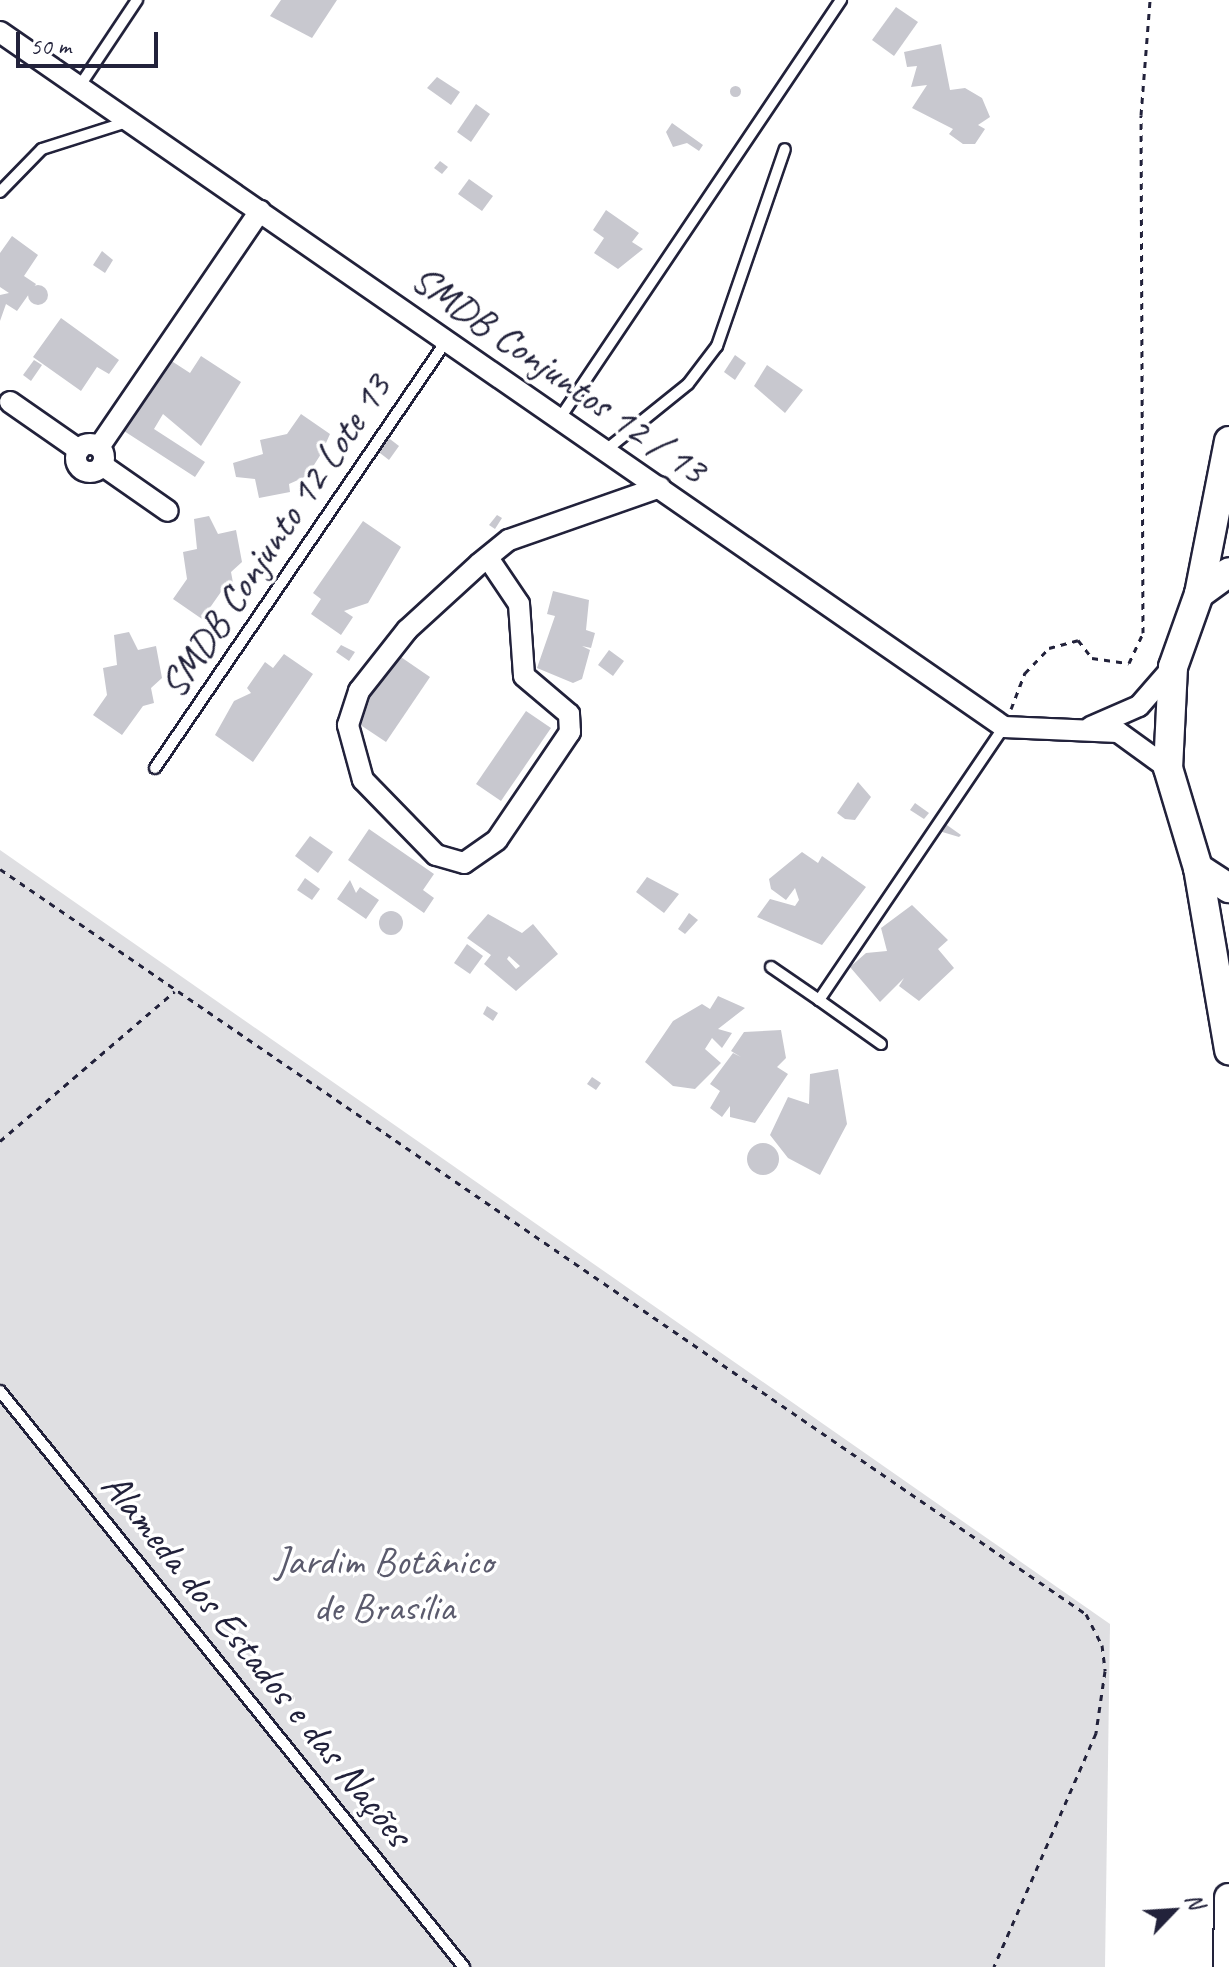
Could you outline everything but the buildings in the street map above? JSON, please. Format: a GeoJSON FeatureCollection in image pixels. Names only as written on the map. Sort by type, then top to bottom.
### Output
{"type":"FeatureCollection","features":[{"type":"Feature","properties":{"kind":"main road"},"geometry":{"type":"LineString","coordinates":[[1229,441],[1199,594],[1173,667],[1168,768],[1198,868],[1229,1050]]}},
{"type":"Feature","properties":{"kind":"main road"},"geometry":{"type":"LineString","coordinates":[[1199,594],[1229,572]]}},
{"type":"Feature","properties":{"kind":"main road"},"geometry":{"type":"LineString","coordinates":[[1198,868],[1229,888]]}},
{"type":"Feature","properties":{"kind":"main road"},"geometry":{"type":"LineString","coordinates":[[1228,1967],[1229,1898]]}},
{"type":"Feature","properties":{"kind":"street","name":"SMDB Conjuntos 12 / 13"},"geometry":{"type":"LineString","coordinates":[[0,32],[1004,727]]}},
{"type":"Feature","properties":{"kind":"street"},"geometry":{"type":"LineString","coordinates":[[93,454],[260,211]]}},
{"type":"Feature","properties":{"kind":"street"},"geometry":{"type":"LineString","coordinates":[[10,402],[93,454],[168,511]]}},
{"type":"Feature","properties":{"kind":"street"},"geometry":{"type":"LineString","coordinates":[[488,558],[519,604],[524,676],[569,714],[570,732],[497,840],[464,863],[436,855],[382,807],[363,780],[348,725],[382,656],[488,558],[539,524],[660,487]]}},
{"type":"Feature","properties":{"kind":"street"},"geometry":{"type":"LineString","coordinates":[[1091,727],[1139,706],[1173,667]]}},
{"type":"Feature","properties":{"kind":"street"},"geometry":{"type":"LineString","coordinates":[[1004,727],[1091,727],[1142,742],[1168,768]]}},
{"type":"Feature","properties":{"kind":"lane"},"geometry":{"type":"LineString","coordinates":[[79,87],[137,0]]}},
{"type":"Feature","properties":{"kind":"lane"},"geometry":{"type":"LineString","coordinates":[[560,418],[841,0]]}},
{"type":"Feature","properties":{"kind":"lane"},"geometry":{"type":"LineString","coordinates":[[0,192],[42,149],[129,121]]}},
{"type":"Feature","properties":{"kind":"lane"},"geometry":{"type":"LineString","coordinates":[[606,450],[688,384],[717,346],[785,149]]}},
{"type":"Feature","properties":{"kind":"lane","name":"SMDB Conjunto 12 Lote 13"},"geometry":{"type":"LineString","coordinates":[[155,768],[447,340]]}},
{"type":"Feature","properties":{"kind":"lane"},"geometry":{"type":"LineString","coordinates":[[819,1000],[1004,727]]}},
{"type":"Feature","properties":{"kind":"lane"},"geometry":{"type":"LineString","coordinates":[[771,967],[881,1044]]}},
{"type":"Feature","properties":{"kind":"lane","name":"Alameda dos Estados e das Nações"},"geometry":{"type":"LineString","coordinates":[[0,1391],[464,1967]]}},
{"type":"Feature","properties":{"kind":"path"},"geometry":{"type":"LineString","coordinates":[[1004,727],[1025,673],[1049,648],[1078,640],[1092,658],[1129,663],[1143,633],[1141,115],[1150,0]]}},
{"type":"Feature","properties":{"kind":"path"},"geometry":{"type":"LineString","coordinates":[[0,869],[1086,1614],[1105,1671],[1096,1733],[994,1967]]}},
{"type":"Feature","properties":{"kind":"path"},"geometry":{"type":"LineString","coordinates":[[0,1141],[175,991]]}},
{"type":"Feature","properties":{"kind":"green space","name":"Jardim Botânico de Brasília"},"geometry":{"type":"Polygon","coordinates":[[[0,850],[1110,1624],[1105,1967],[0,1967],[0,850]]]}}]}
